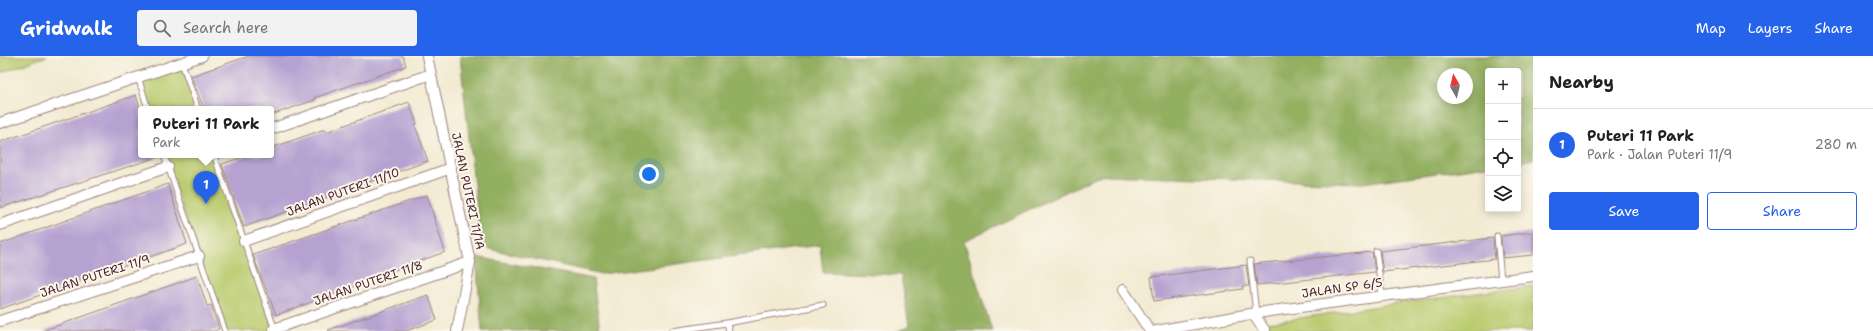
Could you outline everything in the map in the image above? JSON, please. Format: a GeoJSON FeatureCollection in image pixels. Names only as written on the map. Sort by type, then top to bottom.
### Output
{"type":"FeatureCollection","features":[{"type":"Feature","properties":{"kind":"street"},"geometry":{"type":"LineString","coordinates":[[0,123],[202,56]]}},
{"type":"Feature","properties":{"kind":"street","name":"JALAN PUTERI 11/1A"},"geometry":{"type":"LineString","coordinates":[[427,56],[470,262],[457,331]]}},
{"type":"Feature","properties":{"kind":"street"},"geometry":{"type":"LineString","coordinates":[[274,128],[431,74]]}},
{"type":"Feature","properties":{"kind":"street"},"geometry":{"type":"LineString","coordinates":[[0,225],[168,167]]}},
{"type":"Feature","properties":{"kind":"street","name":"JALAN PUTERI 11/10"},"geometry":{"type":"LineString","coordinates":[[244,241],[451,168]]}},
{"type":"Feature","properties":{"kind":"street","name":"JALAN PUTERI 11/9"},"geometry":{"type":"LineString","coordinates":[[0,321],[199,256]]}},
{"type":"Feature","properties":{"kind":"street","name":"JALAN PUTERI 11/8"},"geometry":{"type":"LineString","coordinates":[[275,330],[470,262]]}},
{"type":"Feature","properties":{"kind":"street","name":"JALAN SP 6/5"},"geometry":{"type":"LineString","coordinates":[[1156,331],[1255,313],[1533,276]]}},
{"type":"Feature","properties":{"kind":"street"},"geometry":{"type":"LineString","coordinates":[[1122,290],[1150,331]]}},
{"type":"Feature","properties":{"kind":"street"},"geometry":{"type":"LineString","coordinates":[[1255,313],[1264,331]]}},
{"type":"Feature","properties":{"kind":"lane"},"geometry":{"type":"LineString","coordinates":[[182,63],[197,106]]}},
{"type":"Feature","properties":{"kind":"lane"},"geometry":{"type":"LineString","coordinates":[[138,77],[147,106]]}},
{"type":"Feature","properties":{"kind":"lane"},"geometry":{"type":"LineString","coordinates":[[165,158],[225,331]]}},
{"type":"Feature","properties":{"kind":"lane"},"geometry":{"type":"LineString","coordinates":[[215,158],[275,330]]}},
{"type":"Feature","properties":{"kind":"lane"},"geometry":{"type":"LineString","coordinates":[[1497,236],[1501,280]]}},
{"type":"Feature","properties":{"kind":"lane"},"geometry":{"type":"LineString","coordinates":[[1376,251],[1382,295]]}},
{"type":"Feature","properties":{"kind":"lane"},"geometry":{"type":"LineString","coordinates":[[1250,261],[1255,313]]}},
{"type":"Feature","properties":{"kind":"lane"},"geometry":{"type":"LineString","coordinates":[[672,331],[727,323],[823,305]]}},
{"type":"Feature","properties":{"kind":"lane"},"geometry":{"type":"LineString","coordinates":[[727,323],[729,331]]}},
{"type":"Feature","properties":{"kind":"green space"},"geometry":{"type":"Polygon","coordinates":[[[0,56],[47,56],[0,73],[0,56]]]}},
{"type":"Feature","properties":{"kind":"green space"},"geometry":{"type":"Polygon","coordinates":[[[460,56],[1533,56],[1533,159],[1521,161],[1521,68],[1485,68],[1485,166],[1363,183],[1101,175],[964,241],[992,331],[898,331],[909,326],[901,275],[823,272],[820,245],[601,274],[481,247],[460,56]]]}},
{"type":"Feature","properties":{"kind":"green space"},"geometry":{"type":"Polygon","coordinates":[[[182,63],[197,106],[148,106],[138,77],[182,63]]]}},
{"type":"Feature","properties":{"kind":"green space"},"geometry":{"type":"Polygon","coordinates":[[[165,158],[215,158],[275,331],[225,331],[165,158]]]}},
{"type":"Feature","properties":{"kind":"green space"},"geometry":{"type":"Polygon","coordinates":[[[476,257],[593,279],[600,331],[482,331],[476,257]]]}},
{"type":"Feature","properties":{"kind":"green space"},"geometry":{"type":"Polygon","coordinates":[[[1533,286],[1533,331],[1266,331],[1261,324],[1392,304],[1533,286]]]}},
{"type":"Feature","properties":{"kind":"building"},"geometry":{"type":"Polygon","coordinates":[[[249,56],[403,56],[406,66],[314,98],[315,100],[274,114],[274,106],[203,106],[191,76],[249,56]]]}},
{"type":"Feature","properties":{"kind":"building"},"geometry":{"type":"Polygon","coordinates":[[[136,95],[139,106],[138,106],[138,158],[155,158],[0,208],[0,142],[136,95]]]}},
{"type":"Feature","properties":{"kind":"building"},"geometry":{"type":"Polygon","coordinates":[[[409,102],[417,124],[415,125],[428,161],[244,227],[222,164],[240,158],[274,158],[274,147],[325,129],[326,132],[409,102]]]}},
{"type":"Feature","properties":{"kind":"building"},"geometry":{"type":"Polygon","coordinates":[[[168,184],[187,244],[0,309],[0,244],[168,184]]]}},
{"type":"Feature","properties":{"kind":"building"},"geometry":{"type":"Polygon","coordinates":[[[427,195],[445,252],[377,276],[378,278],[276,315],[253,255],[427,195]]]}},
{"type":"Feature","properties":{"kind":"building"},"geometry":{"type":"Polygon","coordinates":[[[1533,232],[1533,255],[1503,258],[1501,236],[1533,232]]]}},
{"type":"Feature","properties":{"kind":"building"},"geometry":{"type":"Polygon","coordinates":[[[1493,238],[1495,259],[1383,272],[1380,251],[1493,238]]]}},
{"type":"Feature","properties":{"kind":"building"},"geometry":{"type":"Polygon","coordinates":[[[1372,252],[1375,272],[1257,285],[1254,264],[1372,252]]]}},
{"type":"Feature","properties":{"kind":"building"},"geometry":{"type":"Polygon","coordinates":[[[1246,265],[1249,286],[1242,286],[1243,289],[1154,301],[1151,277],[1246,265]]]}},
{"type":"Feature","properties":{"kind":"building"},"geometry":{"type":"Polygon","coordinates":[[[197,276],[207,306],[211,305],[219,329],[214,331],[42,331],[197,276]]]}},
{"type":"Feature","properties":{"kind":"building"},"geometry":{"type":"Polygon","coordinates":[[[428,295],[437,320],[406,331],[328,330],[428,295]]]}},
{"type":"Feature","properties":{"kind":"place","name":"Puteri 11 Park"},"geometry":{"type":"Point","coordinates":[206,204]}}]}
